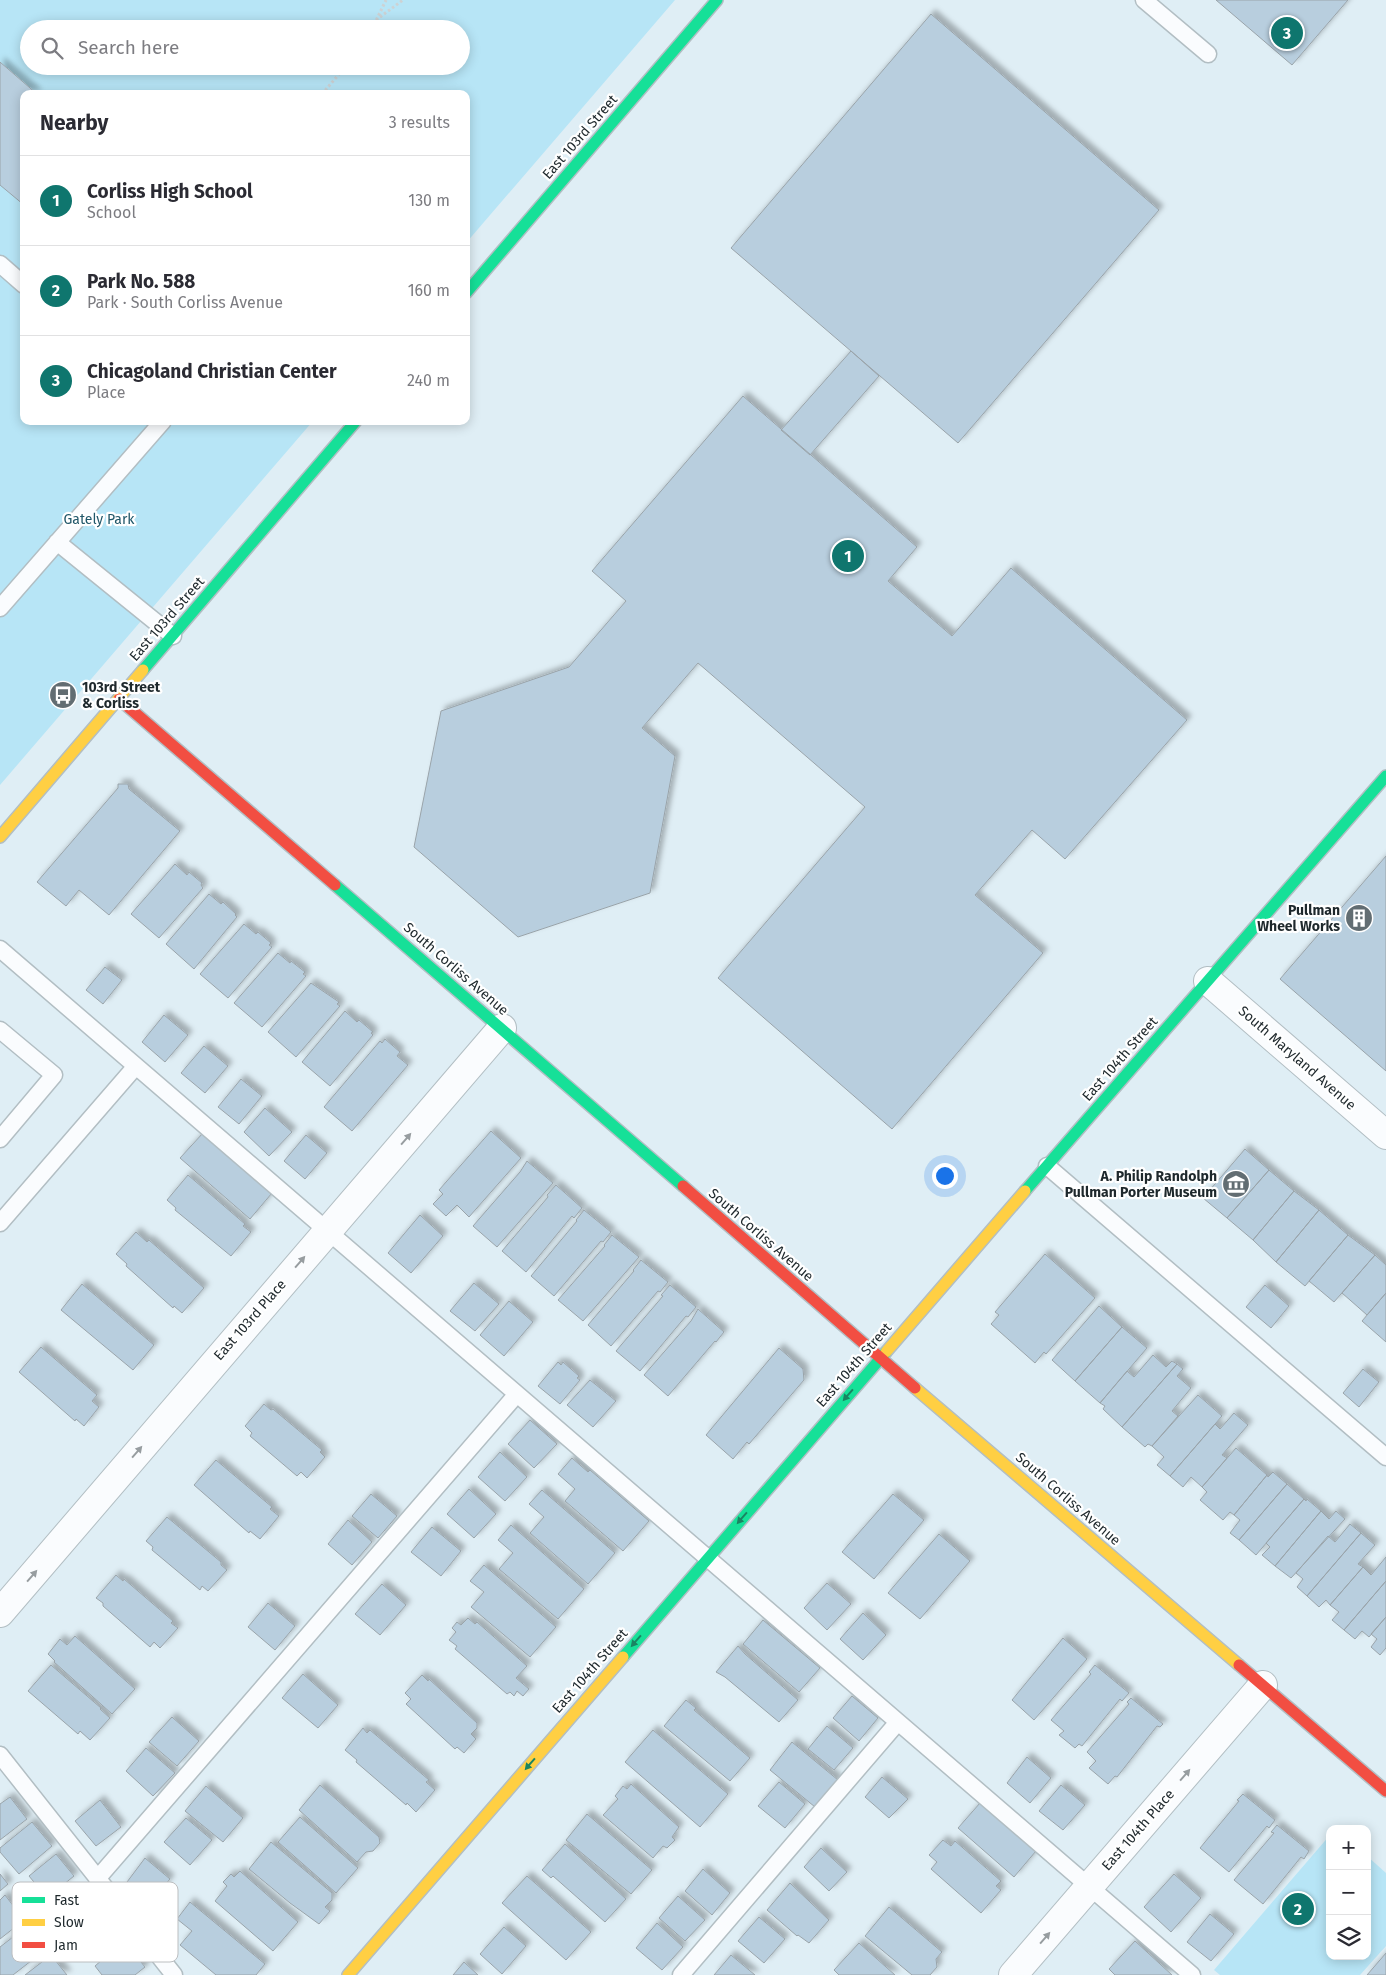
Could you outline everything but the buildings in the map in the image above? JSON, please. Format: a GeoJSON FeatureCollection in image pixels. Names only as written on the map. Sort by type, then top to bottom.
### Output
{"type":"FeatureCollection","features":[{"type":"Feature","properties":{"kind":"street","name":"East 103rd Street"},"geometry":{"type":"LineString","coordinates":[[470,288],[717,0]]}},
{"type":"Feature","properties":{"kind":"street","name":"East 103rd Street"},"geometry":{"type":"LineString","coordinates":[[0,837],[353,425]]}},
{"type":"Feature","properties":{"kind":"street","name":"South Corliss Avenue"},"geometry":{"type":"LineString","coordinates":[[119,699],[502,1028],[880,1358],[1386,1791]]}},
{"type":"Feature","properties":{"kind":"street","name":"East 104th Street"},"geometry":{"type":"LineString","coordinates":[[348,1975],[880,1358],[1386,776]]}},
{"type":"Feature","properties":{"kind":"street","name":"South Maryland Avenue"},"geometry":{"type":"LineString","coordinates":[[1208,981],[1386,1135]]}},
{"type":"Feature","properties":{"kind":"street","name":"East 103rd Place"},"geometry":{"type":"LineString","coordinates":[[0,1613],[502,1028]]}},
{"type":"Feature","properties":{"kind":"street","name":"East 104th Place"},"geometry":{"type":"LineString","coordinates":[[1013,1975],[1263,1685]]}},
{"type":"Feature","properties":{"kind":"lane"},"geometry":{"type":"LineString","coordinates":[[1144,0],[1208,54]]}},
{"type":"Feature","properties":{"kind":"lane"},"geometry":{"type":"LineString","coordinates":[[0,264],[20,282]]}},
{"type":"Feature","properties":{"kind":"lane"},"geometry":{"type":"LineString","coordinates":[[0,608],[159,425]]}},
{"type":"Feature","properties":{"kind":"lane"},"geometry":{"type":"LineString","coordinates":[[57,542],[173,636]]}},
{"type":"Feature","properties":{"kind":"lane"},"geometry":{"type":"LineString","coordinates":[[0,949],[1192,1975]]}},
{"type":"Feature","properties":{"kind":"lane"},"geometry":{"type":"LineString","coordinates":[[0,1030],[54,1075],[0,1139]]}},
{"type":"Feature","properties":{"kind":"lane"},"geometry":{"type":"LineString","coordinates":[[0,1223],[136,1066]]}},
{"type":"Feature","properties":{"kind":"lane"},"geometry":{"type":"LineString","coordinates":[[1047,1166],[1386,1457]]}},
{"type":"Feature","properties":{"kind":"lane"},"geometry":{"type":"LineString","coordinates":[[97,1879],[517,1394]]}},
{"type":"Feature","properties":{"kind":"lane"},"geometry":{"type":"LineString","coordinates":[[681,1975],[898,1722]]}},
{"type":"Feature","properties":{"kind":"lane"},"geometry":{"type":"LineString","coordinates":[[0,1755],[99,1882]]}},
{"type":"Feature","properties":{"kind":"lane"},"geometry":{"type":"LineString","coordinates":[[164,1962],[174,1975]]}},
{"type":"Feature","properties":{"kind":"path"},"geometry":{"type":"LineString","coordinates":[[376,20],[386,0]]}},
{"type":"Feature","properties":{"kind":"path"},"geometry":{"type":"LineString","coordinates":[[376,20],[403,0]]}},
{"type":"Feature","properties":{"kind":"path"},"geometry":{"type":"LineString","coordinates":[[325,90],[338,75]]}},
{"type":"Feature","properties":{"kind":"green space","name":"Gately Park"},"geometry":{"type":"Polygon","coordinates":[[[0,0],[675,0],[470,238],[470,90],[20,90],[20,425],[310,425],[0,785],[0,0]]]}},
{"type":"Feature","properties":{"kind":"green space"},"geometry":{"type":"Polygon","coordinates":[[[1326,1840],[1326,1960],[1371,1960],[1371,1860],[1386,1873],[1386,1946],[1360,1975],[1220,1975],[1214,1970],[1326,1840]]]}},
{"type":"Feature","properties":{"kind":"traffic: fast"},"geometry":{"type":"LineString","coordinates":[[470,288],[717,0]]}},
{"type":"Feature","properties":{"kind":"traffic: fast"},"geometry":{"type":"LineString","coordinates":[[143,670],[353,425]]}},
{"type":"Feature","properties":{"kind":"traffic: fast"},"geometry":{"type":"LineString","coordinates":[[1025,1191],[1386,776]]}},
{"type":"Feature","properties":{"kind":"traffic: fast"},"geometry":{"type":"LineString","coordinates":[[335,885],[683,1186]]}},
{"type":"Feature","properties":{"kind":"traffic: fast"},"geometry":{"type":"LineString","coordinates":[[623,1657],[886,1352]]}},
{"type":"Feature","properties":{"kind":"traffic: slow"},"geometry":{"type":"LineString","coordinates":[[0,837],[143,670]]}},
{"type":"Feature","properties":{"kind":"traffic: slow"},"geometry":{"type":"LineString","coordinates":[[886,1352],[1025,1191]]}},
{"type":"Feature","properties":{"kind":"traffic: slow"},"geometry":{"type":"LineString","coordinates":[[915,1388],[1239,1665]]}},
{"type":"Feature","properties":{"kind":"traffic: slow"},"geometry":{"type":"LineString","coordinates":[[348,1975],[623,1657]]}},
{"type":"Feature","properties":{"kind":"traffic: jam"},"geometry":{"type":"LineString","coordinates":[[119,699],[335,885]]}},
{"type":"Feature","properties":{"kind":"traffic: jam"},"geometry":{"type":"LineString","coordinates":[[683,1186],[915,1388]]}},
{"type":"Feature","properties":{"kind":"traffic: jam"},"geometry":{"type":"LineString","coordinates":[[1239,1665],[1386,1791]]}},
{"type":"Feature","properties":{"kind":"place","name":"Chicagoland Christian Center"},"geometry":{"type":"Point","coordinates":[1287,33]}},
{"type":"Feature","properties":{"kind":"place","name":"Corliss High School"},"geometry":{"type":"Point","coordinates":[848,556]}},
{"type":"Feature","properties":{"kind":"place","name":"103rd Street & Corliss"},"geometry":{"type":"Point","coordinates":[63,695]}},
{"type":"Feature","properties":{"kind":"place","name":"Pullman Wheel Works"},"geometry":{"type":"Point","coordinates":[1359,918]}},
{"type":"Feature","properties":{"kind":"place","name":"A. Philip Randolph Pullman Porter Museum"},"geometry":{"type":"Point","coordinates":[1236,1184]}},
{"type":"Feature","properties":{"kind":"place","name":"Park No. 588"},"geometry":{"type":"Point","coordinates":[1298,1909]}}]}
